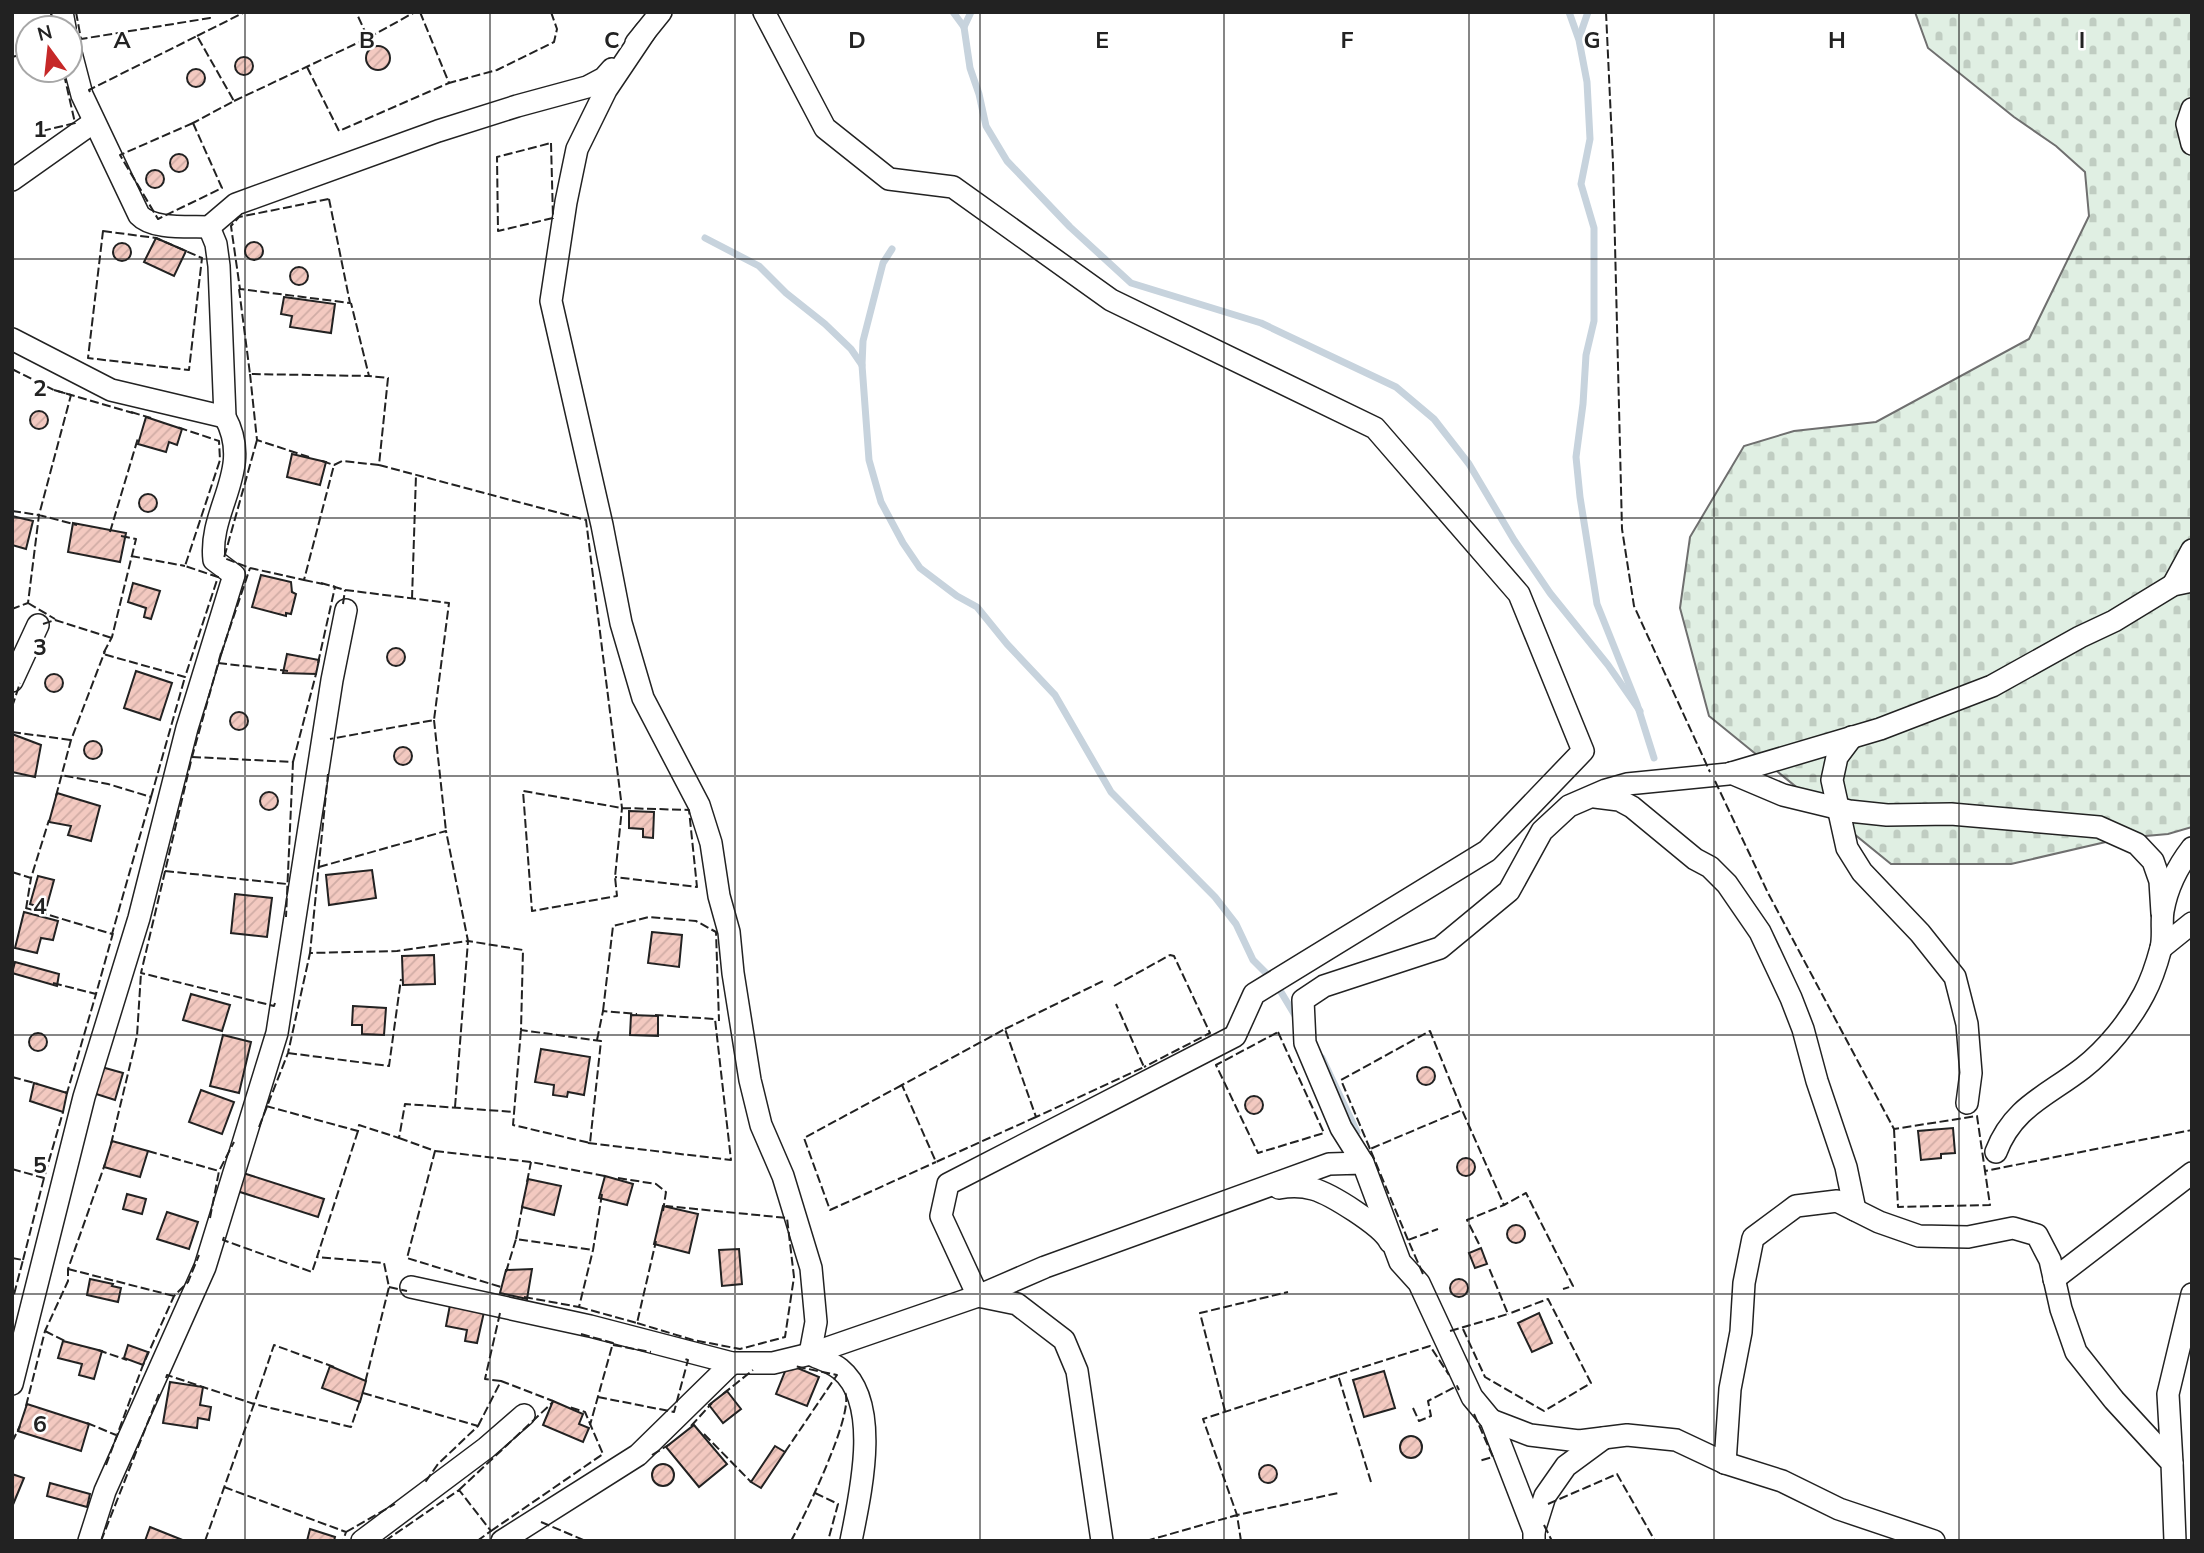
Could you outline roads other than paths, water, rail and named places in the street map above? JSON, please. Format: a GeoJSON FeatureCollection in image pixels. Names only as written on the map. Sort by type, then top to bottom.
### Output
{"type":"FeatureCollection","features":[{"type":"Feature","properties":{"kind":"street"},"geometry":{"type":"LineString","coordinates":[[79,84],[94,122],[139,215],[146,222],[156,225],[209,227],[236,204],[438,131],[586,87],[604,78],[661,12]]}},
{"type":"Feature","properties":{"kind":"street"},"geometry":{"type":"LineString","coordinates":[[764,12],[825,128],[889,179],[953,187],[1111,300],[1375,428],[1519,594],[1583,751],[1487,851],[1254,994],[1235,1036],[948,1184],[941,1216],[978,1296]]}},
{"type":"Feature","properties":{"kind":"street"},"geometry":{"type":"LineString","coordinates":[[645,32],[606,90],[577,149],[563,215],[551,301],[603,525],[621,623],[643,698],[699,805],[711,843],[719,896],[729,932],[750,1080],[761,1125],[783,1176],[811,1268],[816,1322],[810,1354]]}},
{"type":"Feature","properties":{"kind":"street"},"geometry":{"type":"LineString","coordinates":[[2192,109],[2187,124],[2192,144]]}},
{"type":"Feature","properties":{"kind":"street"},"geometry":{"type":"LineString","coordinates":[[12,180],[94,122]]}},
{"type":"Feature","properties":{"kind":"street"},"geometry":{"type":"LineString","coordinates":[[12,1384],[84,1097],[139,918],[187,728],[234,575],[214,560],[212,544],[233,478],[236,448],[232,429],[225,417],[219,266],[216,244],[209,227]]}},
{"type":"Feature","properties":{"kind":"street"},"geometry":{"type":"LineString","coordinates":[[12,339],[111,390],[225,417]]}},
{"type":"Feature","properties":{"kind":"street"},"geometry":{"type":"LineString","coordinates":[[1400,1262],[1363,1163],[1341,1128],[1305,1043],[1303,1000],[1324,986],[1440,948],[1509,891],[1542,831],[1569,806],[1627,784],[1731,773],[1880,729],[1992,685],[2182,583],[2192,550]]}},
{"type":"Feature","properties":{"kind":"street"},"geometry":{"type":"LineString","coordinates":[[89,1541],[105,1491],[205,1267],[277,1033],[332,680],[346,610]]}},
{"type":"Feature","properties":{"kind":"street"},"geometry":{"type":"LineString","coordinates":[[12,681],[38,625]]}},
{"type":"Feature","properties":{"kind":"street"},"geometry":{"type":"LineString","coordinates":[[1852,737],[1837,757],[1832,780],[1847,848],[1862,872],[1920,933],[1955,977],[1967,1024],[1971,1073],[1967,1103]]}},
{"type":"Feature","properties":{"kind":"street"},"geometry":{"type":"LineString","coordinates":[[1731,773],[1783,795],[1837,808],[1887,815],[1951,814],[2099,827],[2137,844],[2153,860],[2160,881],[2161,948],[2144,994],[2117,1033],[2084,1067],[2020,1112],[2002,1136],[1996,1152]]}},
{"type":"Feature","properties":{"kind":"street"},"geometry":{"type":"LineString","coordinates":[[1589,797],[1625,803],[1695,859],[1710,867],[1727,884],[1760,932],[1803,1029],[1817,1081],[1846,1167],[1855,1210]]}},
{"type":"Feature","properties":{"kind":"street"},"geometry":{"type":"LineString","coordinates":[[2162,913],[2180,862],[2192,848]]}},
{"type":"Feature","properties":{"kind":"street"},"geometry":{"type":"LineString","coordinates":[[2161,948],[2192,923]]}},
{"type":"Feature","properties":{"kind":"street"},"geometry":{"type":"LineString","coordinates":[[411,1287],[590,1326],[732,1363],[773,1363],[810,1354],[978,1296],[1045,1267],[1329,1164],[1363,1163]]}},
{"type":"Feature","properties":{"kind":"street"},"geometry":{"type":"LineString","coordinates":[[2054,1279],[2192,1173]]}},
{"type":"Feature","properties":{"kind":"street"},"geometry":{"type":"LineString","coordinates":[[1256,1190],[1300,1186],[1331,1197],[1387,1237],[1400,1262],[1419,1283],[1472,1397],[1491,1420],[1534,1536]]}},
{"type":"Feature","properties":{"kind":"street"},"geometry":{"type":"LineString","coordinates":[[1725,1463],[1730,1389],[1741,1332],[1744,1283],[1753,1238],[1796,1206],[1837,1200],[1879,1222],[1919,1236],[1968,1237],[2012,1228],[2036,1235],[2050,1260],[2061,1309],[2076,1352],[2172,1463]]}},
{"type":"Feature","properties":{"kind":"street"},"geometry":{"type":"LineString","coordinates":[[2175,1541],[2168,1394],[2192,1294]]}},
{"type":"Feature","properties":{"kind":"street"},"geometry":{"type":"LineString","coordinates":[[978,1296],[1017,1304],[1064,1339],[1077,1371],[1102,1541]]}},
{"type":"Feature","properties":{"kind":"street"},"geometry":{"type":"LineString","coordinates":[[810,1354],[840,1369],[852,1384],[861,1404],[865,1424],[863,1456],[858,1503],[850,1541]]}},
{"type":"Feature","properties":{"kind":"street"},"geometry":{"type":"LineString","coordinates":[[502,1541],[638,1455],[732,1363]]}},
{"type":"Feature","properties":{"kind":"street"},"geometry":{"type":"LineString","coordinates":[[362,1541],[486,1448],[524,1415]]}},
{"type":"Feature","properties":{"kind":"street"},"geometry":{"type":"LineString","coordinates":[[1491,1420],[1530,1435],[1579,1441],[1628,1435],[1676,1440],[1725,1463],[1782,1481],[1839,1509],[1934,1541]]}},
{"type":"Feature","properties":{"kind":"street"},"geometry":{"type":"LineString","coordinates":[[1534,1536],[1545,1496],[1566,1466],[1605,1438]]}},
{"type":"Feature","properties":{"kind":"waterway"},"geometry":{"type":"LineString","coordinates":[[953,12],[964,27],[970,68],[986,126],[1007,161],[1070,227],[1131,283],[1261,323],[1396,387],[1434,419],[1469,464],[1514,540],[1550,593],[1608,665],[1640,711]]}},
{"type":"Feature","properties":{"kind":"waterway"},"geometry":{"type":"LineString","coordinates":[[964,27],[971,12]]}},
{"type":"Feature","properties":{"kind":"waterway"},"geometry":{"type":"LineString","coordinates":[[1569,12],[1579,40],[1587,82],[1590,139],[1581,184],[1594,228],[1594,321],[1586,355],[1576,457],[1580,497],[1597,604],[1637,704],[1654,758]]}},
{"type":"Feature","properties":{"kind":"waterway"},"geometry":{"type":"LineString","coordinates":[[1579,38],[1588,12]]}},
{"type":"Feature","properties":{"kind":"waterway"},"geometry":{"type":"LineString","coordinates":[[705,238],[759,266],[851,349],[862,365],[869,460],[881,502],[903,543],[920,568],[957,596],[977,607],[1055,695],[1111,792],[1215,897],[1236,924],[1253,960],[1275,982],[1299,1022]]}},
{"type":"Feature","properties":{"kind":"waterway"},"geometry":{"type":"LineString","coordinates":[[862,365],[863,341],[883,263],[892,249]]}},
{"type":"Feature","properties":{"kind":"waterway"},"geometry":{"type":"LineString","coordinates":[[1322,1058],[1357,1132]]}}]}
